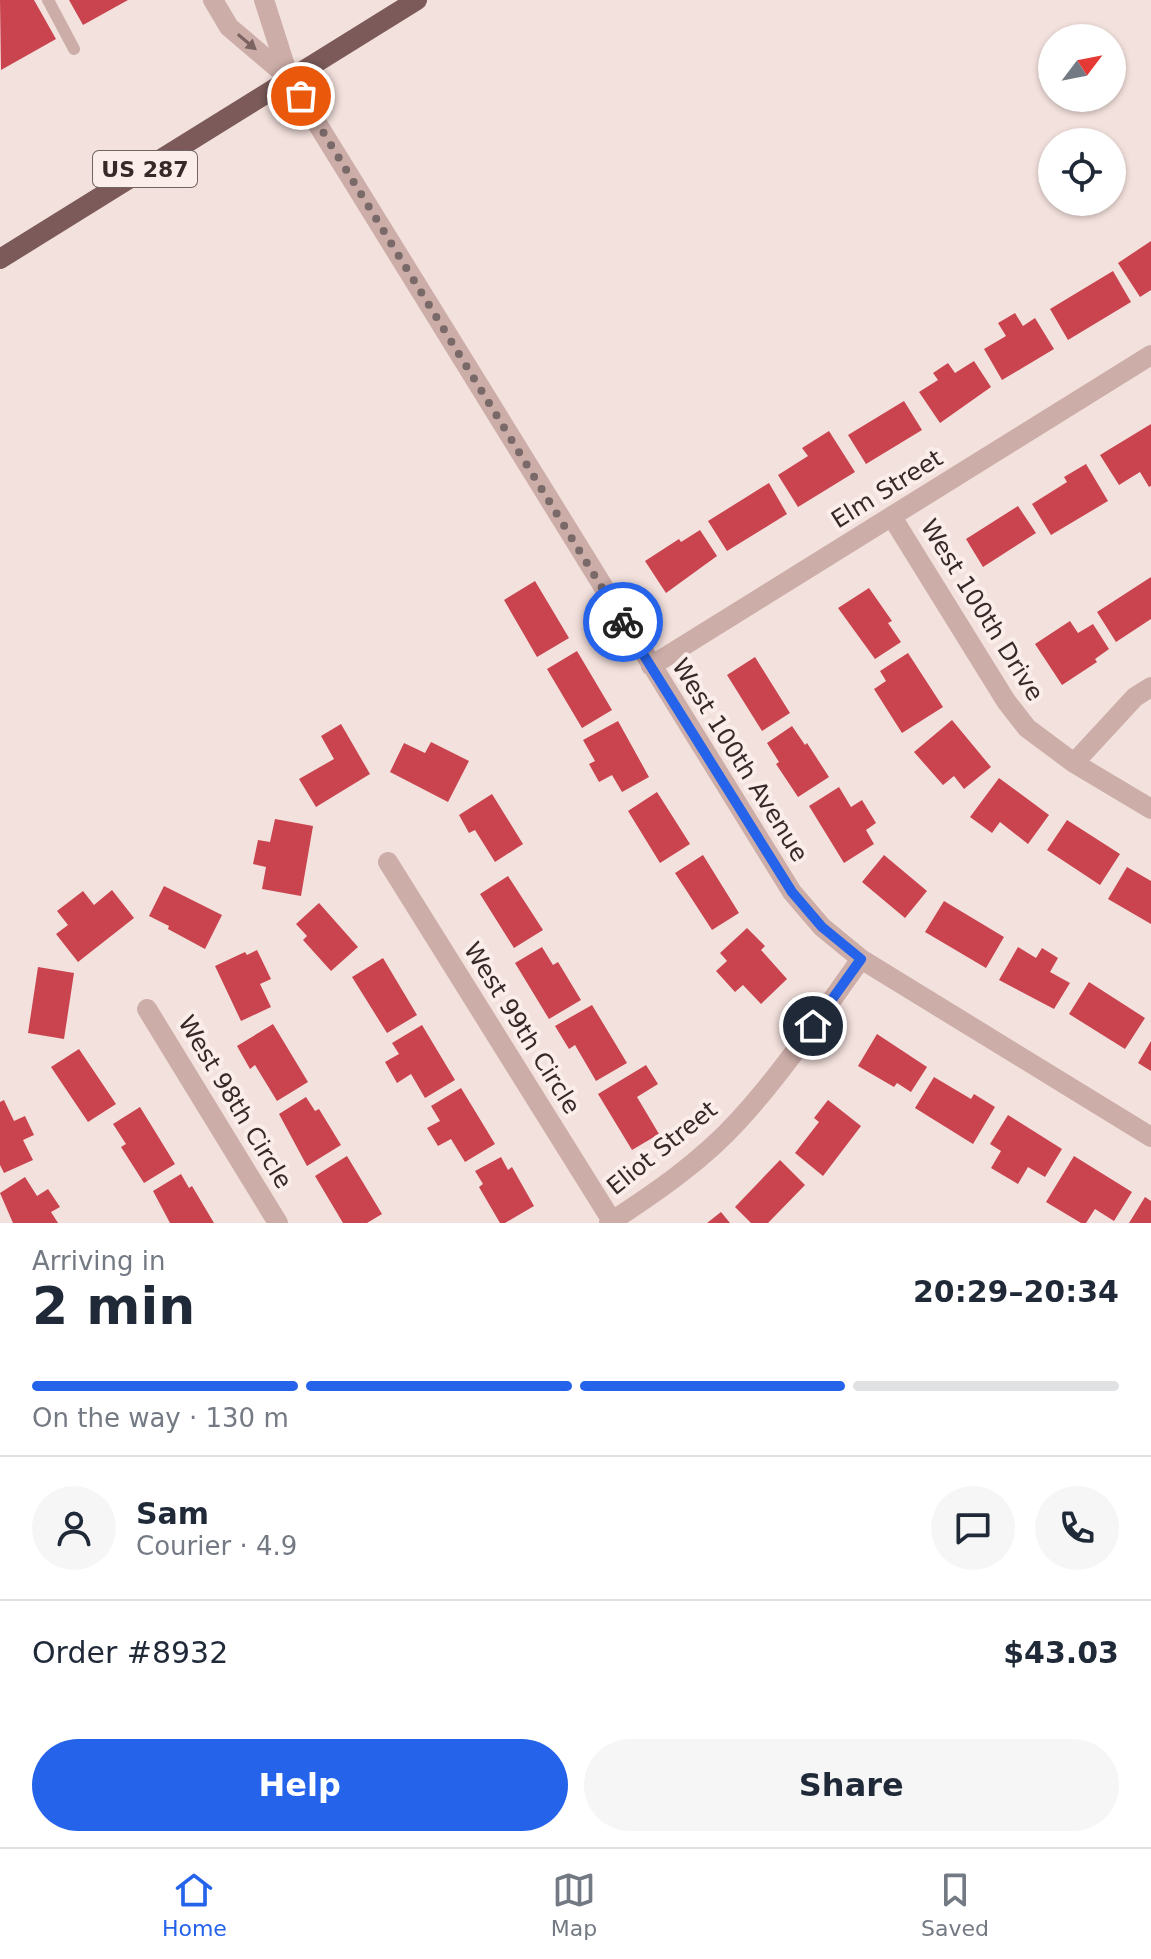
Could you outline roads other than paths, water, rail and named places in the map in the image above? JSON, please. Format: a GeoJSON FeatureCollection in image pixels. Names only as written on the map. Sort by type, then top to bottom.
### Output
{"type":"FeatureCollection","features":[{"type":"Feature","properties":{"kind":"main road","name":"US 287"},"geometry":{"type":"LineString","coordinates":[[0,259],[417,0]]}},
{"type":"Feature","properties":{"kind":"street","name":"West 100th Avenue"},"geometry":{"type":"LineString","coordinates":[[213,0],[229,27],[289,78]]}},
{"type":"Feature","properties":{"kind":"street","name":"West 100th Avenue"},"geometry":{"type":"LineString","coordinates":[[264,0],[289,78],[792,892],[822,927],[861,959],[1151,1137]]}},
{"type":"Feature","properties":{"kind":"street","name":"Elm Street"},"geometry":{"type":"LineString","coordinates":[[651,666],[1151,355]]}},
{"type":"Feature","properties":{"kind":"street","name":"West 100th Drive"},"geometry":{"type":"LineString","coordinates":[[892,517],[1006,701],[1027,728],[1074,763],[1151,809]]}},
{"type":"Feature","properties":{"kind":"street"},"geometry":{"type":"LineString","coordinates":[[1074,763],[1135,697],[1151,687]]}},
{"type":"Feature","properties":{"kind":"street","name":"West 99th Circle"},"geometry":{"type":"LineString","coordinates":[[388,862],[611,1222]]}},
{"type":"Feature","properties":{"kind":"street","name":"Eliot Street"},"geometry":{"type":"LineString","coordinates":[[611,1222],[695,1161],[738,1122],[781,1071],[861,959]]}},
{"type":"Feature","properties":{"kind":"street","name":"West 98th Circle"},"geometry":{"type":"LineString","coordinates":[[147,1009],[278,1223]]}},
{"type":"Feature","properties":{"kind":"lane"},"geometry":{"type":"LineString","coordinates":[[48,0],[74,49]]}}]}
